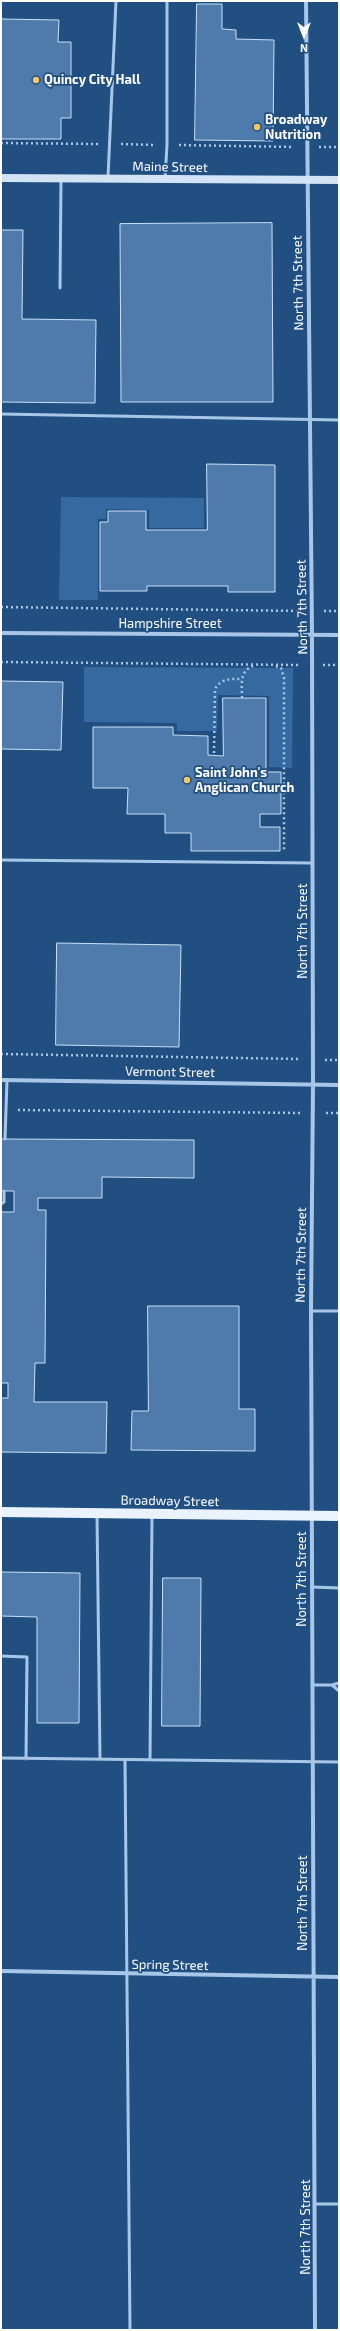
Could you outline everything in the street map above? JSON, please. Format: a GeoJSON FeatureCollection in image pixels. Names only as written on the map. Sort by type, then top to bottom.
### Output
{"type":"FeatureCollection","features":[{"type":"Feature","properties":{"kind":"main road","name":"Broadway Street"},"geometry":{"type":"LineString","coordinates":[[1,1512],[339,1516]]}},
{"type":"Feature","properties":{"kind":"street","name":"North 7th Street"},"geometry":{"type":"LineString","coordinates":[[306,1],[306,180],[312,611],[313,1113],[311,1310],[316,2204],[315,2330]]}},
{"type":"Feature","properties":{"kind":"street","name":"Maine Street"},"geometry":{"type":"LineString","coordinates":[[1,178],[339,180]]}},
{"type":"Feature","properties":{"kind":"street","name":"Hampshire Street"},"geometry":{"type":"LineString","coordinates":[[1,633],[339,635]]}},
{"type":"Feature","properties":{"kind":"street","name":"Vermont Street"},"geometry":{"type":"LineString","coordinates":[[1,1080],[339,1085]]}},
{"type":"Feature","properties":{"kind":"street","name":"Spring Street"},"geometry":{"type":"LineString","coordinates":[[1,1971],[339,1977]]}},
{"type":"Feature","properties":{"kind":"lane"},"geometry":{"type":"LineString","coordinates":[[108,178],[116,1]]}},
{"type":"Feature","properties":{"kind":"lane"},"geometry":{"type":"LineString","coordinates":[[165,179],[167,145],[167,1]]}},
{"type":"Feature","properties":{"kind":"lane"},"geometry":{"type":"LineString","coordinates":[[60,288],[62,178]]}},
{"type":"Feature","properties":{"kind":"lane"},"geometry":{"type":"LineString","coordinates":[[1,414],[339,420]]}},
{"type":"Feature","properties":{"kind":"lane"},"geometry":{"type":"LineString","coordinates":[[1,860],[312,864]]}},
{"type":"Feature","properties":{"kind":"lane"},"geometry":{"type":"LineString","coordinates":[[5,1139],[6,1080]]}},
{"type":"Feature","properties":{"kind":"lane"},"geometry":{"type":"LineString","coordinates":[[1,1204],[4,1202],[4,1191]]}},
{"type":"Feature","properties":{"kind":"lane"},"geometry":{"type":"LineString","coordinates":[[311,1310],[339,1311]]}},
{"type":"Feature","properties":{"kind":"lane"},"geometry":{"type":"LineString","coordinates":[[97,1514],[100,1759]]}},
{"type":"Feature","properties":{"kind":"lane"},"geometry":{"type":"LineString","coordinates":[[150,1760],[152,1514]]}},
{"type":"Feature","properties":{"kind":"lane"},"geometry":{"type":"LineString","coordinates":[[312,1587],[339,1588]]}},
{"type":"Feature","properties":{"kind":"lane"},"geometry":{"type":"LineString","coordinates":[[1,1656],[27,1657],[26,1759]]}},
{"type":"Feature","properties":{"kind":"lane"},"geometry":{"type":"LineString","coordinates":[[313,1685],[332,1685],[339,1683]]}},
{"type":"Feature","properties":{"kind":"lane"},"geometry":{"type":"LineString","coordinates":[[332,1685],[339,1691]]}},
{"type":"Feature","properties":{"kind":"lane"},"geometry":{"type":"LineString","coordinates":[[1,1758],[339,1762]]}},
{"type":"Feature","properties":{"kind":"lane"},"geometry":{"type":"LineString","coordinates":[[125,1760],[130,2330]]}},
{"type":"Feature","properties":{"kind":"lane"},"geometry":{"type":"LineString","coordinates":[[316,2204],[339,2204]]}},
{"type":"Feature","properties":{"kind":"path"},"geometry":{"type":"LineString","coordinates":[[1,607],[339,611]]}},
{"type":"Feature","properties":{"kind":"path"},"geometry":{"type":"LineString","coordinates":[[1,662],[267,665],[281,668],[284,678],[284,863]]}},
{"type":"Feature","properties":{"kind":"path"},"geometry":{"type":"LineString","coordinates":[[242,698],[242,679],[248,668],[267,665]]}},
{"type":"Feature","properties":{"kind":"path"},"geometry":{"type":"LineString","coordinates":[[214,753],[215,689],[222,681],[242,679]]}},
{"type":"Feature","properties":{"kind":"path"},"geometry":{"type":"LineString","coordinates":[[1,1054],[339,1060]]}},
{"type":"Feature","properties":{"kind":"path"},"geometry":{"type":"LineString","coordinates":[[6,1110],[339,1114]]}},
{"type":"Feature","properties":{"kind":"shaded area"},"geometry":{"type":"Polygon","coordinates":[[[61,497],[204,498],[204,528],[149,528],[149,510],[106,509],[106,519],[98,519],[98,600],[59,600],[61,497]]]}},
{"type":"Feature","properties":{"kind":"shaded area"},"geometry":{"type":"Polygon","coordinates":[[[84,667],[293,668],[292,768],[269,767],[269,696],[218,695],[217,731],[177,731],[177,723],[84,722],[84,667]]]}},
{"type":"Feature","properties":{"kind":"building"},"geometry":{"type":"Polygon","coordinates":[[[197,4],[222,4],[222,29],[236,30],[236,39],[274,40],[273,141],[195,140],[197,4]]]}},
{"type":"Feature","properties":{"kind":"building","name":"Quincy City Hall"},"geometry":{"type":"Polygon","coordinates":[[[1,19],[59,20],[58,42],[71,42],[71,118],[61,118],[61,139],[1,139],[1,19]]]}},
{"type":"Feature","properties":{"kind":"building"},"geometry":{"type":"Polygon","coordinates":[[[272,223],[273,402],[121,402],[120,224],[272,223]]]}},
{"type":"Feature","properties":{"kind":"building"},"geometry":{"type":"Polygon","coordinates":[[[1,230],[23,230],[22,319],[96,320],[95,403],[1,402],[1,230]]]}},
{"type":"Feature","properties":{"kind":"building"},"geometry":{"type":"Polygon","coordinates":[[[207,464],[275,465],[275,592],[228,592],[228,586],[147,586],[147,591],[100,591],[100,522],[108,522],[108,511],[146,511],[146,530],[207,530],[207,464]]]}},
{"type":"Feature","properties":{"kind":"building"},"geometry":{"type":"Polygon","coordinates":[[[1,681],[63,682],[61,750],[1,749],[1,681]]]}},
{"type":"Feature","properties":{"kind":"building","name":"Saint John's Anglican Church"},"geometry":{"type":"Polygon","coordinates":[[[223,698],[266,698],[266,772],[281,772],[281,814],[260,814],[260,827],[280,827],[280,851],[191,851],[191,833],[165,833],[165,814],[127,814],[128,788],[93,788],[93,727],[173,727],[173,735],[208,736],[208,755],[223,756],[223,698]]]}},
{"type":"Feature","properties":{"kind":"building"},"geometry":{"type":"Polygon","coordinates":[[[57,943],[181,945],[179,1047],[56,1045],[57,943]]]}},
{"type":"Feature","properties":{"kind":"building"},"geometry":{"type":"Polygon","coordinates":[[[1,1139],[194,1140],[194,1178],[102,1177],[102,1198],[38,1198],[38,1210],[46,1210],[45,1363],[35,1363],[34,1402],[107,1402],[106,1453],[1,1452],[1,1398],[8,1398],[8,1383],[1,1383],[1,1212],[14,1212],[14,1191],[1,1191],[1,1139]]]}},
{"type":"Feature","properties":{"kind":"building"},"geometry":{"type":"Polygon","coordinates":[[[148,1306],[239,1306],[239,1409],[255,1409],[255,1451],[131,1450],[132,1411],[148,1411],[148,1306]]]}},
{"type":"Feature","properties":{"kind":"building"},"geometry":{"type":"Polygon","coordinates":[[[1,1572],[80,1573],[79,1723],[37,1723],[37,1617],[1,1616],[1,1572]]]}},
{"type":"Feature","properties":{"kind":"building"},"geometry":{"type":"Polygon","coordinates":[[[163,1578],[201,1578],[200,1726],[162,1726],[163,1578]]]}},
{"type":"Feature","properties":{"kind":"place","name":"Quincy City Hall"},"geometry":{"type":"Point","coordinates":[36,80]}},
{"type":"Feature","properties":{"kind":"place","name":"Broadway Nutrition"},"geometry":{"type":"Point","coordinates":[257,127]}},
{"type":"Feature","properties":{"kind":"place","name":"Saint John's Anglican Church"},"geometry":{"type":"Point","coordinates":[187,780]}}]}
